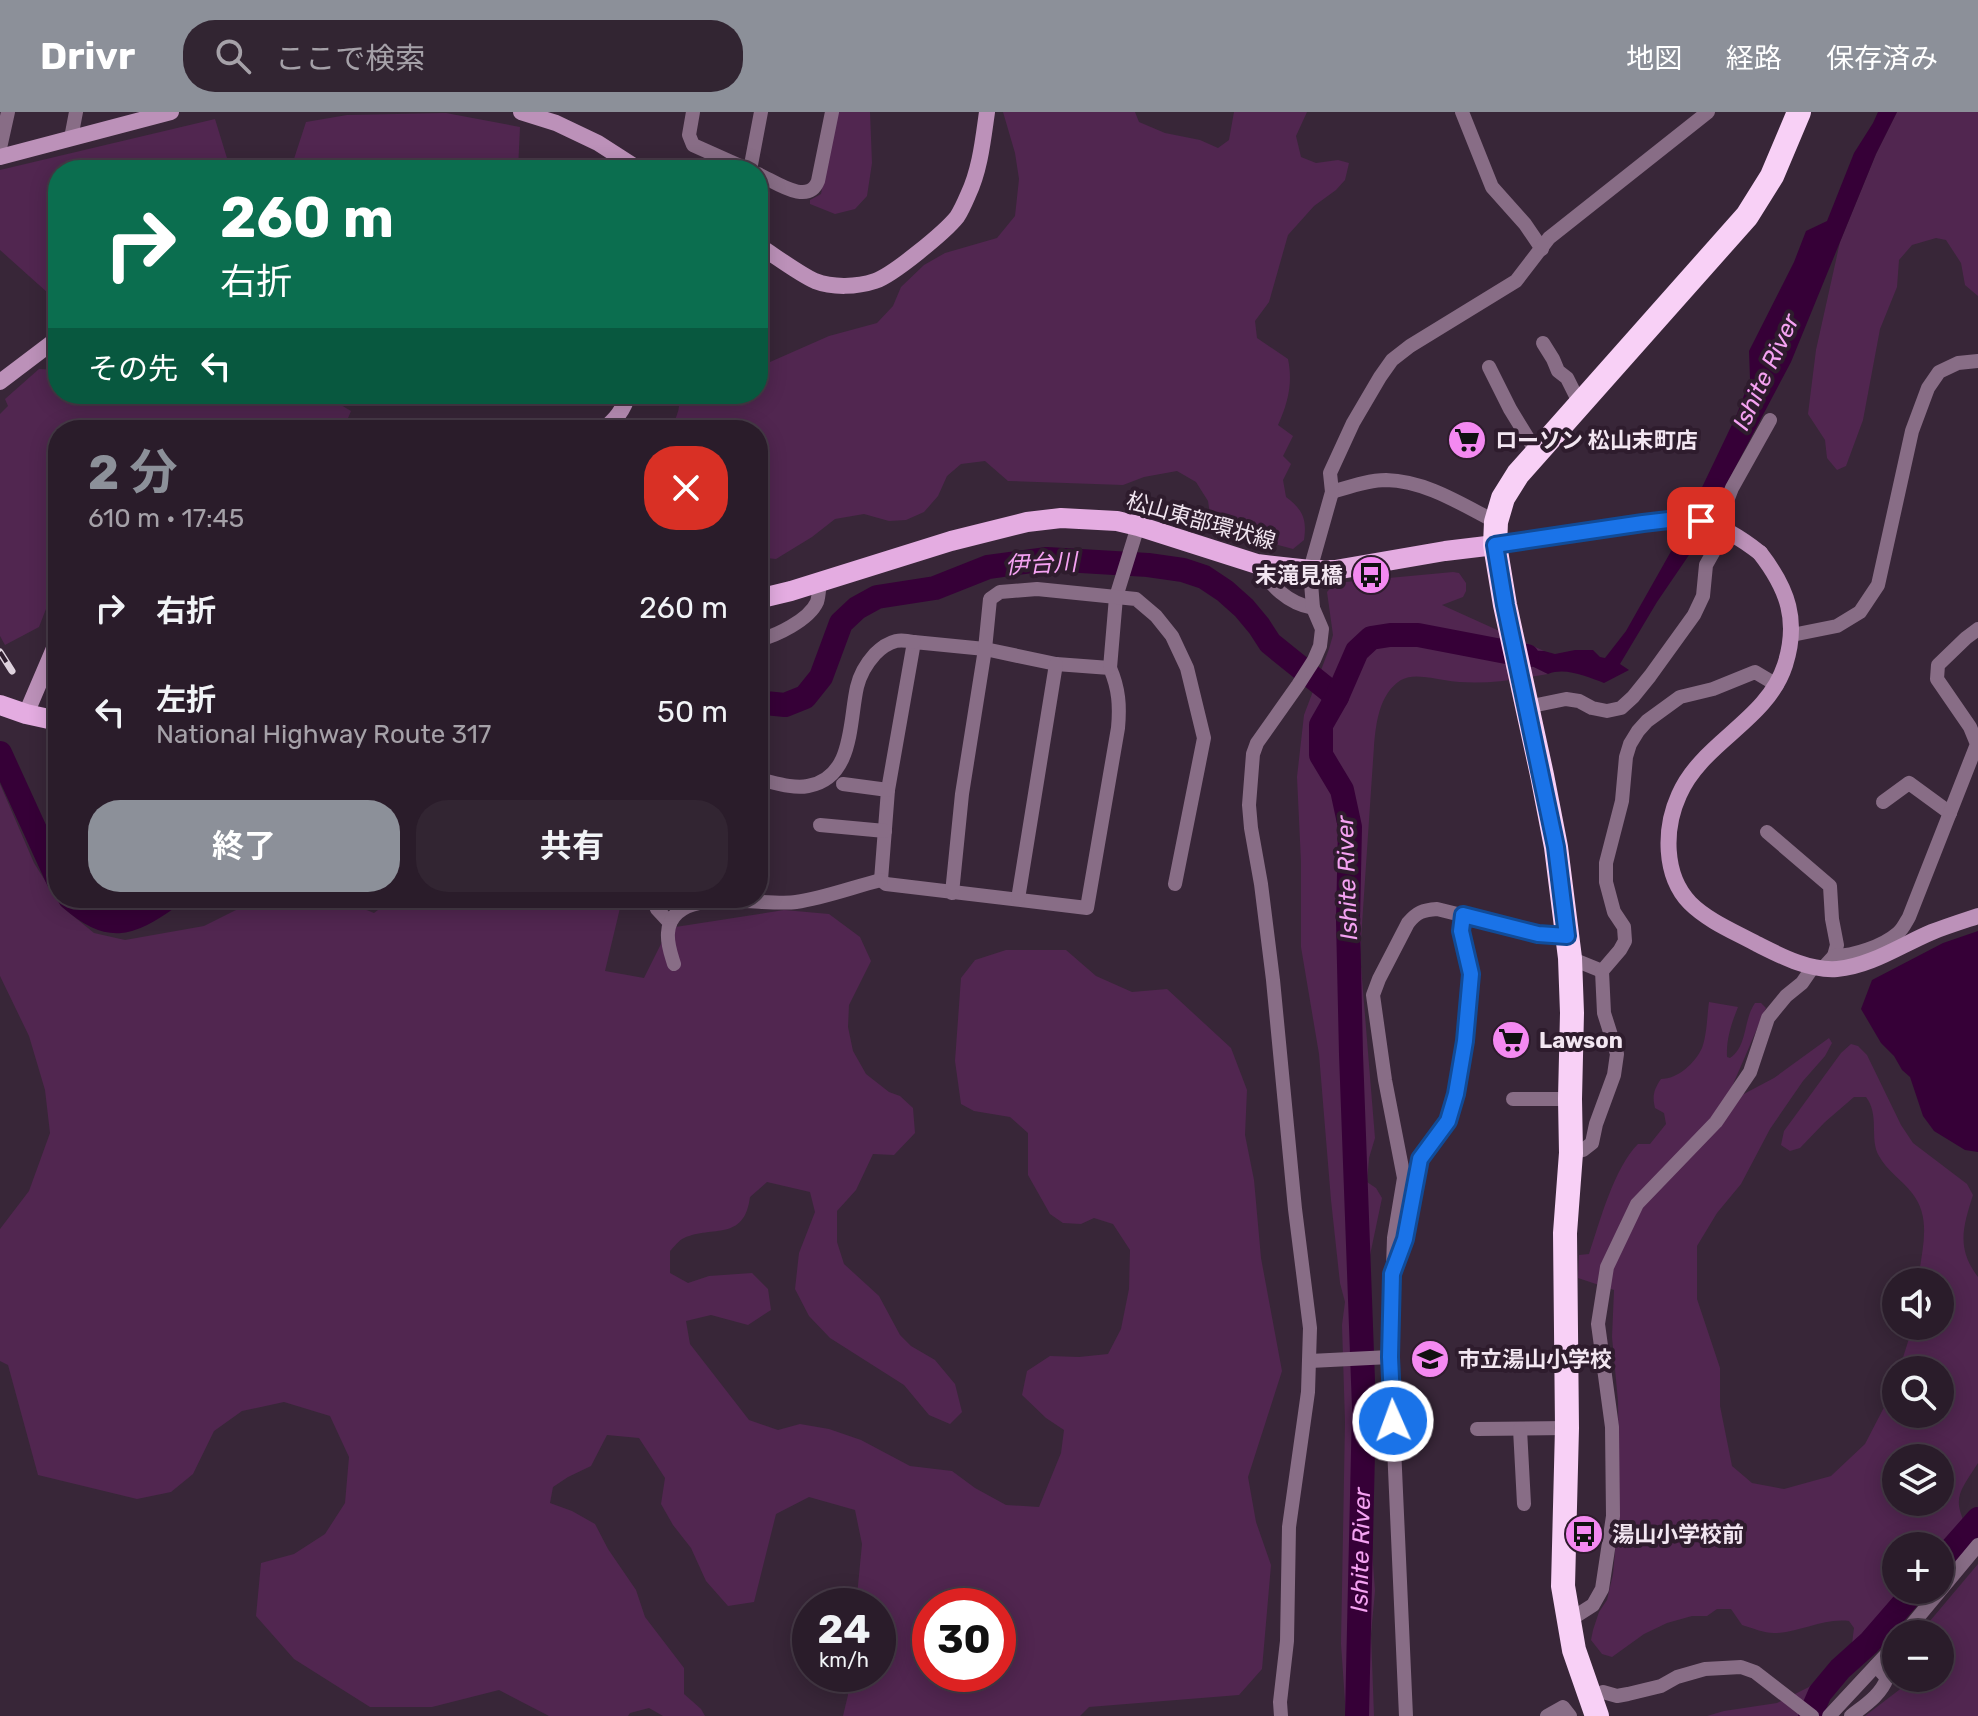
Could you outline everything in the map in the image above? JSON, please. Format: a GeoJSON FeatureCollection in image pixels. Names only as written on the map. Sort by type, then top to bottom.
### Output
{"type":"FeatureCollection","features":[{"type":"Feature","properties":{"kind":"highway"},"geometry":{"type":"LineString","coordinates":[[1593,1707],[1574,1650],[1563,1586],[1567,1428],[1565,1233],[1571,1153],[1569,947],[1556,847],[1505,605],[1496,534],[1503,498],[1518,474],[1747,216],[1772,176],[1799,112]]}},
{"type":"Feature","properties":{"kind":"main road","name":"松山東部環状線"},"geometry":{"type":"LineString","coordinates":[[768,596],[912,552],[1027,522],[1061,518],[1117,521],[1136,533],[1257,564],[1310,570],[1335,570],[1445,551],[1496,534]]}},
{"type":"Feature","properties":{"kind":"main road"},"geometry":{"type":"LineString","coordinates":[[0,705],[48,719]]}},
{"type":"Feature","properties":{"kind":"street"},"geometry":{"type":"LineString","coordinates":[[0,148],[8,112]]}},
{"type":"Feature","properties":{"kind":"street"},"geometry":{"type":"LineString","coordinates":[[71,138],[76,112]]}},
{"type":"Feature","properties":{"kind":"street"},"geometry":{"type":"LineString","coordinates":[[0,157],[145,116],[171,112]]}},
{"type":"Feature","properties":{"kind":"street"},"geometry":{"type":"LineString","coordinates":[[521,112],[556,123],[624,160]]}},
{"type":"Feature","properties":{"kind":"street"},"geometry":{"type":"LineString","coordinates":[[693,112],[689,135],[693,145],[727,160]]}},
{"type":"Feature","properties":{"kind":"street"},"geometry":{"type":"LineString","coordinates":[[752,160],[761,112]]}},
{"type":"Feature","properties":{"kind":"street"},"geometry":{"type":"LineString","coordinates":[[768,179],[799,193],[815,189],[832,112]]}},
{"type":"Feature","properties":{"kind":"street"},"geometry":{"type":"LineString","coordinates":[[768,251],[815,281],[837,285],[860,285],[894,271],[957,217],[970,192],[980,158],[987,112]]}},
{"type":"Feature","properties":{"kind":"street"},"geometry":{"type":"LineString","coordinates":[[1462,112],[1492,187],[1525,224],[1542,249]]}},
{"type":"Feature","properties":{"kind":"street"},"geometry":{"type":"LineString","coordinates":[[1281,1716],[1287,1641],[1289,1527],[1308,1392],[1310,1328],[1274,994],[1251,828],[1253,754],[1320,646],[1322,629],[1313,608],[1310,570],[1332,492],[1330,473],[1360,411],[1392,360],[1516,281],[1549,238],[1708,112]]}},
{"type":"Feature","properties":{"kind":"street"},"geometry":{"type":"LineString","coordinates":[[1543,343],[1558,371],[1567,378],[1575,394],[1583,401]]}},
{"type":"Feature","properties":{"kind":"street"},"geometry":{"type":"LineString","coordinates":[[0,382],[48,346]]}},
{"type":"Feature","properties":{"kind":"street"},"geometry":{"type":"LineString","coordinates":[[1792,635],[1837,626],[1860,612],[1878,585],[1912,431],[1928,388],[1939,372],[1958,363],[1978,361]]}},
{"type":"Feature","properties":{"kind":"street"},"geometry":{"type":"LineString","coordinates":[[1489,367],[1537,453]]}},
{"type":"Feature","properties":{"kind":"street"},"geometry":{"type":"LineString","coordinates":[[1526,700],[1566,699],[1607,711],[1621,708],[1633,697],[1694,615],[1703,596],[1706,565],[1728,515],[1727,501],[1732,488],[1770,420]]}},
{"type":"Feature","properties":{"kind":"street"},"geometry":{"type":"LineString","coordinates":[[1332,492],[1385,480],[1418,484],[1443,494],[1496,534],[1677,519],[1719,526],[1739,537],[1760,553],[1773,570],[1790,610],[1792,635],[1784,668],[1766,701],[1690,775],[1680,792],[1672,810],[1668,838],[1670,864],[1676,884],[1690,903],[1707,915],[1772,951],[1836,969],[1858,965],[1931,932],[1978,916]]}},
{"type":"Feature","properties":{"kind":"street"},"geometry":{"type":"LineString","coordinates":[[881,880],[886,884],[952,893],[1087,908],[1118,728],[1120,703],[1110,668],[1118,590],[1136,533]]}},
{"type":"Feature","properties":{"kind":"street"},"geometry":{"type":"LineString","coordinates":[[1257,564],[1267,580],[1289,600],[1313,608]]}},
{"type":"Feature","properties":{"kind":"street"},"geometry":{"type":"LineString","coordinates":[[768,638],[793,625],[807,613],[816,603],[820,582]]}},
{"type":"Feature","properties":{"kind":"street"},"geometry":{"type":"LineString","coordinates":[[952,893],[962,794],[990,599],[1000,592],[1037,589],[1118,590],[1136,599],[1156,616],[1172,636],[1187,668],[1204,738],[1175,884]]}},
{"type":"Feature","properties":{"kind":"street"},"geometry":{"type":"LineString","coordinates":[[1823,964],[1878,945],[1899,932],[1909,917],[1977,744],[1970,727],[1937,679],[1938,665],[1978,629]]}},
{"type":"Feature","properties":{"kind":"street"},"geometry":{"type":"LineString","coordinates":[[768,781],[806,786],[824,780],[837,768],[847,750],[857,684],[866,664],[879,650],[894,641],[985,649],[1056,664],[1110,668]]}},
{"type":"Feature","properties":{"kind":"street"},"geometry":{"type":"LineString","coordinates":[[881,880],[888,790],[914,642]]}},
{"type":"Feature","properties":{"kind":"street"},"geometry":{"type":"LineString","coordinates":[[26,714],[48,662]]}},
{"type":"Feature","properties":{"kind":"street"},"geometry":{"type":"LineString","coordinates":[[1018,899],[1056,664]]}},
{"type":"Feature","properties":{"kind":"street"},"geometry":{"type":"LineString","coordinates":[[1571,1153],[1583,1150],[1592,1143],[1614,1075],[1617,1054],[1604,1013],[1602,971],[1625,941],[1624,927],[1609,897],[1606,863],[1622,801],[1630,744],[1638,731],[1680,697],[1713,689],[1755,672],[1777,685]]}},
{"type":"Feature","properties":{"kind":"street"},"geometry":{"type":"LineString","coordinates":[[1883,802],[1909,783],[1950,813]]}},
{"type":"Feature","properties":{"kind":"street"},"geometry":{"type":"LineString","coordinates":[[843,784],[888,790]]}},
{"type":"Feature","properties":{"kind":"street"},"geometry":{"type":"LineString","coordinates":[[820,825],[885,831]]}},
{"type":"Feature","properties":{"kind":"street"},"geometry":{"type":"LineString","coordinates":[[1568,1621],[1593,1605],[1602,1589],[1613,1516],[1612,1427],[1598,1324],[1607,1267],[1637,1204],[1716,1122],[1750,1072],[1768,1018],[1786,996],[1823,964],[1837,945],[1830,886],[1767,832]]}},
{"type":"Feature","properties":{"kind":"street"},"geometry":{"type":"LineString","coordinates":[[768,903],[795,902],[881,880]]}},
{"type":"Feature","properties":{"kind":"street"},"geometry":{"type":"LineString","coordinates":[[657,908],[670,923]]}},
{"type":"Feature","properties":{"kind":"street"},"geometry":{"type":"LineString","coordinates":[[674,964],[668,936],[670,923],[687,908]]}},
{"type":"Feature","properties":{"kind":"street"},"geometry":{"type":"LineString","coordinates":[[1406,1716],[1385,1357],[1394,1238],[1404,1178],[1373,995],[1414,915],[1423,910],[1437,909],[1538,934],[1569,947],[1602,971]]}},
{"type":"Feature","properties":{"kind":"street"},"geometry":{"type":"LineString","coordinates":[[1392,1274],[1405,1239],[1420,1159],[1448,1121],[1456,1094],[1471,985],[1461,931],[1463,915]]}},
{"type":"Feature","properties":{"kind":"street"},"geometry":{"type":"LineString","coordinates":[[1513,1099],[1570,1099]]}},
{"type":"Feature","properties":{"kind":"street"},"geometry":{"type":"LineString","coordinates":[[1310,1361],[1385,1357]]}},
{"type":"Feature","properties":{"kind":"street"},"geometry":{"type":"LineString","coordinates":[[1477,1429],[1567,1428]]}},
{"type":"Feature","properties":{"kind":"street"},"geometry":{"type":"LineString","coordinates":[[1520,1429],[1524,1504]]}},
{"type":"Feature","properties":{"kind":"street"},"geometry":{"type":"LineString","coordinates":[[1916,1620],[1978,1545]]}},
{"type":"Feature","properties":{"kind":"street"},"geometry":{"type":"LineString","coordinates":[[1829,1716],[1882,1659]]}},
{"type":"Feature","properties":{"kind":"street"},"geometry":{"type":"LineString","coordinates":[[1851,1716],[1879,1693],[1885,1684],[1887,1678],[1876,1666]]}},
{"type":"Feature","properties":{"kind":"street"},"geometry":{"type":"LineString","coordinates":[[1593,1707],[1603,1692],[1617,1696],[1661,1686],[1677,1677],[1705,1669],[1741,1667],[1755,1672],[1812,1716]]}},
{"type":"Feature","properties":{"kind":"street"},"geometry":{"type":"LineString","coordinates":[[1547,1716],[1563,1707],[1570,1716]]}},
{"type":"Feature","properties":{"kind":"shaded area"},"geometry":{"type":"Polygon","coordinates":[[[836,112],[870,112],[872,163],[867,196],[855,209],[835,214],[810,204],[810,200],[821,194],[836,112]]]}},
{"type":"Feature","properties":{"kind":"shaded area"},"geometry":{"type":"Polygon","coordinates":[[[1003,112],[1135,112],[1139,122],[1218,148],[1229,140],[1234,112],[1307,112],[1296,136],[1301,157],[1316,163],[1338,160],[1349,163],[1345,180],[1314,206],[1288,235],[1269,302],[1255,321],[1257,338],[1288,359],[1289,393],[1278,425],[1293,436],[1283,456],[1291,464],[1283,480],[1286,497],[1300,511],[1305,526],[1304,540],[1293,549],[1237,534],[1211,521],[1208,501],[1196,482],[1177,471],[1144,477],[1123,485],[1008,481],[985,461],[961,464],[947,476],[938,496],[924,512],[906,520],[889,521],[864,514],[835,519],[776,559],[768,558],[768,420],[675,420],[679,404],[768,404],[768,361],[829,336],[877,323],[893,306],[901,287],[924,265],[945,253],[997,238],[1015,216],[1019,179],[1003,112]]]}},
{"type":"Feature","properties":{"kind":"shaded area"},"geometry":{"type":"Polygon","coordinates":[[[1897,112],[1978,112],[1978,296],[1965,285],[1961,263],[1946,240],[1936,238],[1912,245],[1899,260],[1897,287],[1880,329],[1863,420],[1846,466],[1837,470],[1827,458],[1825,440],[1808,414],[1816,350],[1840,242],[1897,112]]]}},
{"type":"Feature","properties":{"kind":"shaded area"},"geometry":{"type":"Polygon","coordinates":[[[446,113],[520,127],[518,160],[294,160],[306,122],[347,115],[446,113]]]}},
{"type":"Feature","properties":{"kind":"shaded area"},"geometry":{"type":"Polygon","coordinates":[[[215,119],[228,160],[48,160],[48,293],[0,250],[0,170],[215,119]]]}},
{"type":"Feature","properties":{"kind":"shaded area"},"geometry":{"type":"Polygon","coordinates":[[[39,369],[48,369],[48,404],[339,404],[351,411],[347,420],[48,420],[48,604],[39,627],[5,645],[0,636],[0,414],[8,406],[5,399],[39,369]]]}},
{"type":"Feature","properties":{"kind":"shaded area"},"geometry":{"type":"Polygon","coordinates":[[[1459,573],[1466,583],[1466,591],[1463,597],[1442,605],[1544,651],[1500,650],[1548,674],[1483,682],[1406,678],[1388,693],[1378,719],[1360,954],[1375,1138],[1367,1182],[1376,1188],[1382,1198],[1367,1277],[1375,1424],[1371,1537],[1375,1591],[1371,1634],[1374,1716],[1346,1716],[1341,1644],[1345,1422],[1342,1325],[1345,1302],[1331,1200],[1319,1054],[1301,947],[1297,777],[1304,715],[1333,635],[1327,592],[1335,583],[1459,573]]]}},
{"type":"Feature","properties":{"kind":"shaded area"},"geometry":{"type":"Polygon","coordinates":[[[0,784],[34,863],[48,885],[48,908],[63,908],[94,933],[125,940],[204,926],[240,908],[362,908],[374,913],[381,908],[620,908],[605,971],[644,978],[669,928],[784,910],[829,914],[860,937],[871,961],[849,1005],[848,1027],[853,1051],[866,1074],[913,1108],[915,1133],[894,1155],[873,1154],[856,1190],[837,1211],[837,1242],[844,1264],[879,1296],[900,1335],[911,1346],[935,1360],[955,1384],[962,1412],[950,1424],[929,1415],[904,1385],[830,1338],[809,1316],[795,1289],[799,1253],[815,1212],[810,1192],[767,1182],[750,1197],[747,1211],[734,1226],[684,1238],[670,1251],[670,1273],[688,1283],[709,1276],[752,1273],[768,1289],[771,1310],[748,1325],[711,1315],[686,1321],[690,1344],[749,1420],[778,1430],[800,1424],[829,1429],[861,1440],[910,1466],[952,1471],[1006,1505],[1039,1507],[1061,1453],[1064,1430],[1022,1395],[1027,1371],[1050,1356],[1108,1354],[1121,1329],[1129,1289],[1130,1250],[1113,1224],[1094,1218],[1081,1224],[1063,1223],[1050,1214],[1028,1175],[1028,1133],[1010,1117],[974,1111],[961,1104],[955,1061],[961,978],[975,960],[1006,950],[1066,950],[1096,976],[1132,992],[1167,989],[1231,1048],[1247,1090],[1245,1135],[1254,1180],[1261,1258],[1282,1371],[1248,1477],[1256,1522],[1271,1565],[1262,1669],[1239,1695],[1089,1707],[1080,1716],[843,1716],[848,1692],[896,1692],[896,1588],[858,1588],[862,1544],[855,1510],[809,1497],[776,1514],[754,1602],[728,1606],[706,1581],[691,1548],[661,1504],[665,1478],[639,1438],[607,1435],[591,1466],[553,1487],[550,1503],[595,1524],[636,1590],[645,1617],[684,1668],[684,1694],[705,1716],[663,1716],[649,1708],[628,1716],[549,1716],[499,1690],[432,1707],[370,1707],[294,1659],[256,1616],[261,1563],[294,1554],[325,1534],[345,1503],[349,1457],[330,1416],[284,1402],[242,1411],[214,1431],[193,1474],[171,1492],[137,1499],[38,1475],[8,1365],[0,1361],[0,1229],[29,1191],[50,1133],[45,1090],[29,1036],[0,976],[0,784]]]}},
{"type":"Feature","properties":{"kind":"shaded area"},"geometry":{"type":"Polygon","coordinates":[[[1709,1002],[1738,1007],[1728,1037],[1727,1057],[1730,1058],[1740,1047],[1755,1003],[1761,1003],[1766,1008],[1731,1089],[1740,1096],[1774,1078],[1829,1038],[1832,1043],[1770,1129],[1741,1184],[1717,1213],[1697,1246],[1697,1299],[1720,1368],[1720,1406],[1732,1466],[1752,1483],[1784,1489],[1831,1476],[1865,1444],[1882,1411],[1882,1428],[1954,1428],[1954,1356],[1903,1356],[1909,1340],[1954,1340],[1954,1268],[1920,1268],[1924,1236],[1922,1214],[1912,1193],[1879,1156],[1873,1111],[1866,1097],[1854,1097],[1800,1148],[1790,1151],[1781,1145],[1784,1131],[1841,1053],[1851,1044],[1867,1055],[1913,1143],[1967,1184],[1973,1195],[1966,1217],[1964,1247],[1978,1277],[1978,1463],[1959,1497],[1960,1512],[1970,1533],[1954,1556],[1954,1532],[1882,1532],[1882,1604],[1915,1604],[1901,1620],[1882,1620],[1882,1644],[1872,1656],[1856,1665],[1837,1684],[1820,1716],[1707,1716],[1777,1703],[1809,1687],[1852,1644],[1854,1628],[1849,1621],[1770,1633],[1742,1625],[1731,1609],[1717,1609],[1707,1616],[1692,1616],[1667,1623],[1644,1634],[1612,1657],[1602,1654],[1591,1640],[1599,1612],[1607,1600],[1613,1574],[1619,1482],[1618,1401],[1612,1337],[1614,1290],[1578,1278],[1579,1255],[1589,1254],[1609,1196],[1629,1154],[1638,1144],[1650,1144],[1666,1124],[1664,1113],[1655,1108],[1655,1089],[1661,1079],[1680,1073],[1690,1064],[1699,1054],[1705,1037],[1709,1002]]]}},
{"type":"Feature","properties":{"kind":"shaded area"},"geometry":{"type":"Polygon","coordinates":[[[1978,1564],[1978,1716],[1865,1716],[1896,1692],[1954,1692],[1954,1620],[1931,1620],[1944,1604],[1954,1604],[1954,1592],[1978,1564]]]}},
{"type":"Feature","properties":{"kind":"water"},"geometry":{"type":"Polygon","coordinates":[[[1878,112],[1897,112],[1876,154],[1791,362],[1689,555],[1620,664],[1629,670],[1604,683],[1569,672],[1548,674],[1497,649],[1555,654],[1593,650],[1605,658],[1626,631],[1674,546],[1737,414],[1750,379],[1749,351],[1794,262],[1806,231],[1827,221],[1854,153],[1878,112]]]}},
{"type":"Feature","properties":{"kind":"water"},"geometry":{"type":"Polygon","coordinates":[[[1978,931],[1978,1152],[1965,1150],[1934,1131],[1923,1116],[1910,1077],[1881,1043],[1861,1009],[1872,980],[1943,943],[1978,931]]]}},
{"type":"Feature","properties":{"kind":"waterway","name":"伊台川"},"geometry":{"type":"LineString","coordinates":[[768,703],[785,705],[805,697],[821,677],[841,623],[857,608],[877,597],[935,588],[988,567],[1047,559],[1148,565],[1183,570],[1204,577],[1244,608],[1270,643],[1337,697]]}},
{"type":"Feature","properties":{"kind":"waterway","name":"Ishite River"},"geometry":{"type":"LineString","coordinates":[[1357,1716],[1364,1408],[1351,1054],[1348,920],[1350,827],[1342,790],[1321,755],[1321,725],[1357,651],[1371,638],[1418,635],[1527,656]]}},
{"type":"Feature","properties":{"kind":"waterway","name":"伊台川"},"geometry":{"type":"LineString","coordinates":[[0,753],[48,858]]}},
{"type":"Feature","properties":{"kind":"waterway","name":"伊台川"},"geometry":{"type":"LineString","coordinates":[[83,908],[96,916],[119,921],[141,915],[152,908]]}},
{"type":"Feature","properties":{"kind":"waterway"},"geometry":{"type":"LineString","coordinates":[[1954,1546],[1978,1519]]}},
{"type":"Feature","properties":{"kind":"waterway"},"geometry":{"type":"LineString","coordinates":[[1810,1716],[1820,1693],[1903,1604]]}},
{"type":"Feature","properties":{"kind":"railway"},"geometry":{"type":"LineString","coordinates":[[0,652],[12,671]]}},
{"type":"Feature","properties":{"kind":"place","name":"ローソン 松山末町店"},"geometry":{"type":"Point","coordinates":[1467,440]}},
{"type":"Feature","properties":{"kind":"place","name":"末滝見橋"},"geometry":{"type":"Point","coordinates":[1371,575]}},
{"type":"Feature","properties":{"kind":"place","name":"Lawson"},"geometry":{"type":"Point","coordinates":[1511,1040]}},
{"type":"Feature","properties":{"kind":"place","name":"市立湯山小学校"},"geometry":{"type":"Point","coordinates":[1430,1359]}},
{"type":"Feature","properties":{"kind":"place","name":"湯山小学校前"},"geometry":{"type":"Point","coordinates":[1584,1534]}},
{"type":"Feature","properties":{"kind":"route"},"geometry":{"type":"LineString","coordinates":[[1393,1421],[1390,1357],[1392,1274],[1405,1239],[1420,1159],[1448,1121],[1456,1094],[1471,974],[1461,931],[1463,915],[1538,934],[1567,936],[1556,847],[1495,545],[1677,519],[1701,521]]}}]}
